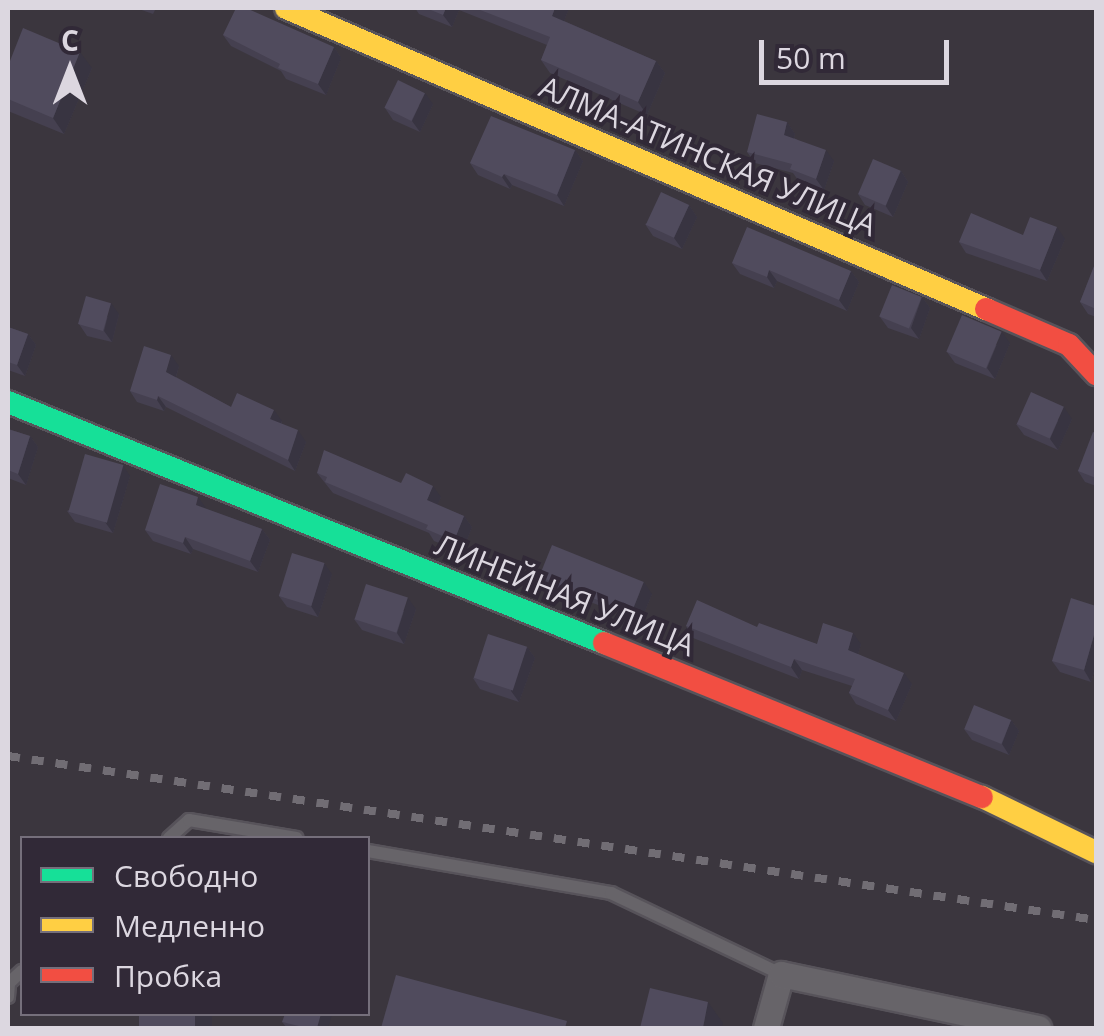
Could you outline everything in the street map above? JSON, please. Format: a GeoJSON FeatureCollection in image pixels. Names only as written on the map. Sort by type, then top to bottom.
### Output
{"type":"FeatureCollection","features":[{"type":"Feature","properties":{"kind":"street","name":"АЛМА-АТИНСКАЯ УЛИЦА"},"geometry":{"type":"LineString","coordinates":[[286,8],[1068,344],[1096,374]]}},
{"type":"Feature","properties":{"kind":"street","name":"ЛИНЕЙНАЯ УЛИЦА"},"geometry":{"type":"LineString","coordinates":[[8,402],[959,786],[1096,852]]}},
{"type":"Feature","properties":{"kind":"street"},"geometry":{"type":"LineString","coordinates":[[766,1028],[781,974],[1038,1028]]}},
{"type":"Feature","properties":{"kind":"lane"},"geometry":{"type":"LineString","coordinates":[[170,836],[190,820],[286,836]]}},
{"type":"Feature","properties":{"kind":"lane"},"geometry":{"type":"LineString","coordinates":[[370,851],[610,893],[781,974]]}},
{"type":"Feature","properties":{"kind":"lane"},"geometry":{"type":"LineString","coordinates":[[8,997],[9,983],[20,972]]}},
{"type":"Feature","properties":{"kind":"building"},"geometry":{"type":"Polygon","coordinates":[[[236,8],[246,8],[334,47],[318,84],[278,68],[280,64],[223,35],[236,8]]]}},
{"type":"Feature","properties":{"kind":"building"},"geometry":{"type":"Polygon","coordinates":[[[426,8],[446,8],[443,15],[426,8]]]}},
{"type":"Feature","properties":{"kind":"building"},"geometry":{"type":"Polygon","coordinates":[[[475,8],[555,8],[552,16],[656,61],[638,102],[541,60],[550,37],[475,8]]]}},
{"type":"Feature","properties":{"kind":"building"},"geometry":{"type":"Polygon","coordinates":[[[23,28],[80,52],[53,118],[8,99],[8,66],[23,28]]]}},
{"type":"Feature","properties":{"kind":"building"},"geometry":{"type":"Polygon","coordinates":[[[398,80],[425,93],[411,121],[384,108],[398,80]]]}},
{"type":"Feature","properties":{"kind":"building"},"geometry":{"type":"Polygon","coordinates":[[[757,114],[787,122],[784,135],[826,150],[816,179],[790,169],[792,164],[747,152],[757,114]]]}},
{"type":"Feature","properties":{"kind":"building"},"geometry":{"type":"Polygon","coordinates":[[[491,116],[575,150],[557,195],[470,163],[491,116]]]}},
{"type":"Feature","properties":{"kind":"building"},"geometry":{"type":"Polygon","coordinates":[[[873,159],[901,171],[886,206],[858,194],[873,159]]]}},
{"type":"Feature","properties":{"kind":"building"},"geometry":{"type":"Polygon","coordinates":[[[661,192],[689,205],[674,238],[646,225],[661,192]]]}},
{"type":"Feature","properties":{"kind":"building"},"geometry":{"type":"Polygon","coordinates":[[[971,213],[1023,235],[1030,217],[1057,227],[1040,270],[959,242],[971,213]]]}},
{"type":"Feature","properties":{"kind":"building"},"geometry":{"type":"Polygon","coordinates":[[[747,227],[851,271],[839,300],[769,270],[767,277],[732,263],[747,227]]]}},
{"type":"Feature","properties":{"kind":"building"},"geometry":{"type":"Polygon","coordinates":[[[1096,261],[1096,309],[1080,302],[1096,261]]]}},
{"type":"Feature","properties":{"kind":"building"},"geometry":{"type":"Polygon","coordinates":[[[892,285],[922,297],[909,329],[879,317],[892,285]]]}},
{"type":"Feature","properties":{"kind":"building"},"geometry":{"type":"Polygon","coordinates":[[[86,296],[111,303],[103,331],[78,324],[86,296]]]}},
{"type":"Feature","properties":{"kind":"building"},"geometry":{"type":"Polygon","coordinates":[[[962,315],[1002,332],[986,369],[946,352],[962,315]]]}},
{"type":"Feature","properties":{"kind":"building"},"geometry":{"type":"Polygon","coordinates":[[[8,327],[28,334],[17,365],[8,362],[8,327]]]}},
{"type":"Feature","properties":{"kind":"building"},"geometry":{"type":"Polygon","coordinates":[[[144,346],[171,355],[166,372],[231,407],[237,393],[274,410],[270,419],[298,430],[288,460],[158,396],[157,400],[130,391],[144,346]]]}},
{"type":"Feature","properties":{"kind":"building"},"geometry":{"type":"Polygon","coordinates":[[[1031,392],[1064,407],[1050,439],[1017,424],[1031,392]]]}},
{"type":"Feature","properties":{"kind":"building"},"geometry":{"type":"Polygon","coordinates":[[[8,429],[30,436],[18,474],[8,470],[8,429]]]}},
{"type":"Feature","properties":{"kind":"building"},"geometry":{"type":"Polygon","coordinates":[[[1093,432],[1096,433],[1096,478],[1078,471],[1093,432]]]}},
{"type":"Feature","properties":{"kind":"building"},"geometry":{"type":"Polygon","coordinates":[[[324,450],[401,483],[406,473],[433,486],[427,500],[464,516],[454,541],[426,529],[428,525],[325,482],[327,477],[317,473],[324,450]]]}},
{"type":"Feature","properties":{"kind":"building"},"geometry":{"type":"Polygon","coordinates":[[[85,454],[123,465],[107,523],[68,512],[85,454]]]}},
{"type":"Feature","properties":{"kind":"building"},"geometry":{"type":"Polygon","coordinates":[[[160,484],[198,497],[196,505],[262,529],[250,561],[185,537],[183,543],[145,530],[160,484]]]}},
{"type":"Feature","properties":{"kind":"building"},"geometry":{"type":"Polygon","coordinates":[[[552,545],[644,582],[631,614],[539,577],[552,545]]]}},
{"type":"Feature","properties":{"kind":"building"},"geometry":{"type":"Polygon","coordinates":[[[292,553],[325,563],[311,606],[279,596],[292,553]]]}},
{"type":"Feature","properties":{"kind":"building"},"geometry":{"type":"Polygon","coordinates":[[[366,584],[408,598],[396,633],[355,619],[366,584]]]}},
{"type":"Feature","properties":{"kind":"building"},"geometry":{"type":"Polygon","coordinates":[[[1071,598],[1096,606],[1096,628],[1084,670],[1052,661],[1071,598]]]}},
{"type":"Feature","properties":{"kind":"building"},"geometry":{"type":"Polygon","coordinates":[[[697,600],[757,627],[759,623],[817,644],[823,623],[853,633],[848,650],[904,673],[888,710],[849,693],[855,679],[794,659],[791,667],[686,626],[697,600]]]}},
{"type":"Feature","properties":{"kind":"building"},"geometry":{"type":"Polygon","coordinates":[[[488,634],[527,647],[513,690],[474,678],[488,634]]]}},
{"type":"Feature","properties":{"kind":"building"},"geometry":{"type":"Polygon","coordinates":[[[974,705],[1011,720],[1001,744],[964,729],[974,705]]]}},
{"type":"Feature","properties":{"kind":"building"},"geometry":{"type":"Polygon","coordinates":[[[396,975],[567,1021],[565,1028],[381,1028],[396,975]]]}},
{"type":"Feature","properties":{"kind":"building"},"geometry":{"type":"Polygon","coordinates":[[[650,988],[708,1002],[703,1028],[640,1028],[650,988]]]}},
{"type":"Feature","properties":{"kind":"building"},"geometry":{"type":"Polygon","coordinates":[[[139,1016],[195,1016],[195,1028],[139,1028],[139,1016]]]}},
{"type":"Feature","properties":{"kind":"building"},"geometry":{"type":"Polygon","coordinates":[[[284,1016],[320,1016],[317,1028],[282,1022],[284,1016]]]}},
{"type":"Feature","properties":{"kind":"railway"},"geometry":{"type":"LineString","coordinates":[[8,756],[1096,920]]}},
{"type":"Feature","properties":{"kind":"traffic: fast"},"geometry":{"type":"LineString","coordinates":[[8,402],[604,643]]}},
{"type":"Feature","properties":{"kind":"traffic: slow"},"geometry":{"type":"LineString","coordinates":[[286,8],[986,309]]}},
{"type":"Feature","properties":{"kind":"traffic: slow"},"geometry":{"type":"LineString","coordinates":[[982,797],[1096,852]]}},
{"type":"Feature","properties":{"kind":"traffic: jam"},"geometry":{"type":"LineString","coordinates":[[986,309],[1069,345],[1096,374]]}},
{"type":"Feature","properties":{"kind":"traffic: jam"},"geometry":{"type":"LineString","coordinates":[[604,643],[982,797]]}}]}
